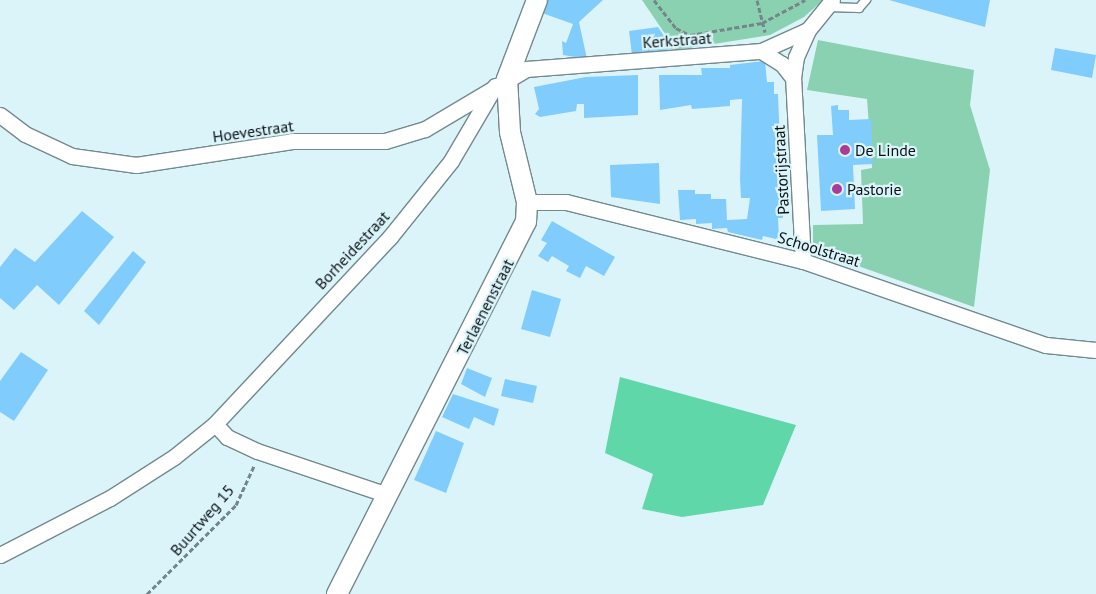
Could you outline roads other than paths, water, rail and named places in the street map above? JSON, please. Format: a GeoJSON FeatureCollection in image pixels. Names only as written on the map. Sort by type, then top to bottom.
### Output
{"type":"FeatureCollection","features":[{"type":"Feature","properties":{"kind":"street","name":"Terlaenenstraat"},"geometry":{"type":"LineString","coordinates":[[337,594],[514,251],[526,222],[527,202],[510,132],[501,83],[537,0]]}},
{"type":"Feature","properties":{"kind":"street","name":"Kerkstraat"},"geometry":{"type":"LineString","coordinates":[[501,83],[526,69],[766,49],[808,30],[830,4]]}},
{"type":"Feature","properties":{"kind":"street","name":"Pastorijstraat"},"geometry":{"type":"LineString","coordinates":[[803,261],[793,78],[796,57],[808,30]]}},
{"type":"Feature","properties":{"kind":"street"},"geometry":{"type":"LineString","coordinates":[[766,49],[793,78]]}},
{"type":"Feature","properties":{"kind":"street","name":"Hoevestraat"},"geometry":{"type":"LineString","coordinates":[[0,115],[25,134],[72,156],[136,165],[292,141],[385,141],[409,136],[501,83]]}},
{"type":"Feature","properties":{"kind":"street","name":"Borheidestraat"},"geometry":{"type":"LineString","coordinates":[[0,555],[110,498],[174,457],[215,424],[390,237],[451,161],[501,83]]}},
{"type":"Feature","properties":{"kind":"street","name":"Schoolstraat"},"geometry":{"type":"LineString","coordinates":[[527,202],[566,202],[803,261],[1046,345],[1096,350]]}},
{"type":"Feature","properties":{"kind":"street"},"geometry":{"type":"LineString","coordinates":[[215,424],[227,437],[257,451],[388,494]]}},
{"type":"Feature","properties":{"kind":"lane"},"geometry":{"type":"LineString","coordinates":[[830,4],[859,8],[866,0]]}},
{"type":"Feature","properties":{"kind":"place","name":"De Linde"},"geometry":{"type":"Point","coordinates":[845,150]}},
{"type":"Feature","properties":{"kind":"place","name":"Pastorie"},"geometry":{"type":"Point","coordinates":[837,189]}}]}
